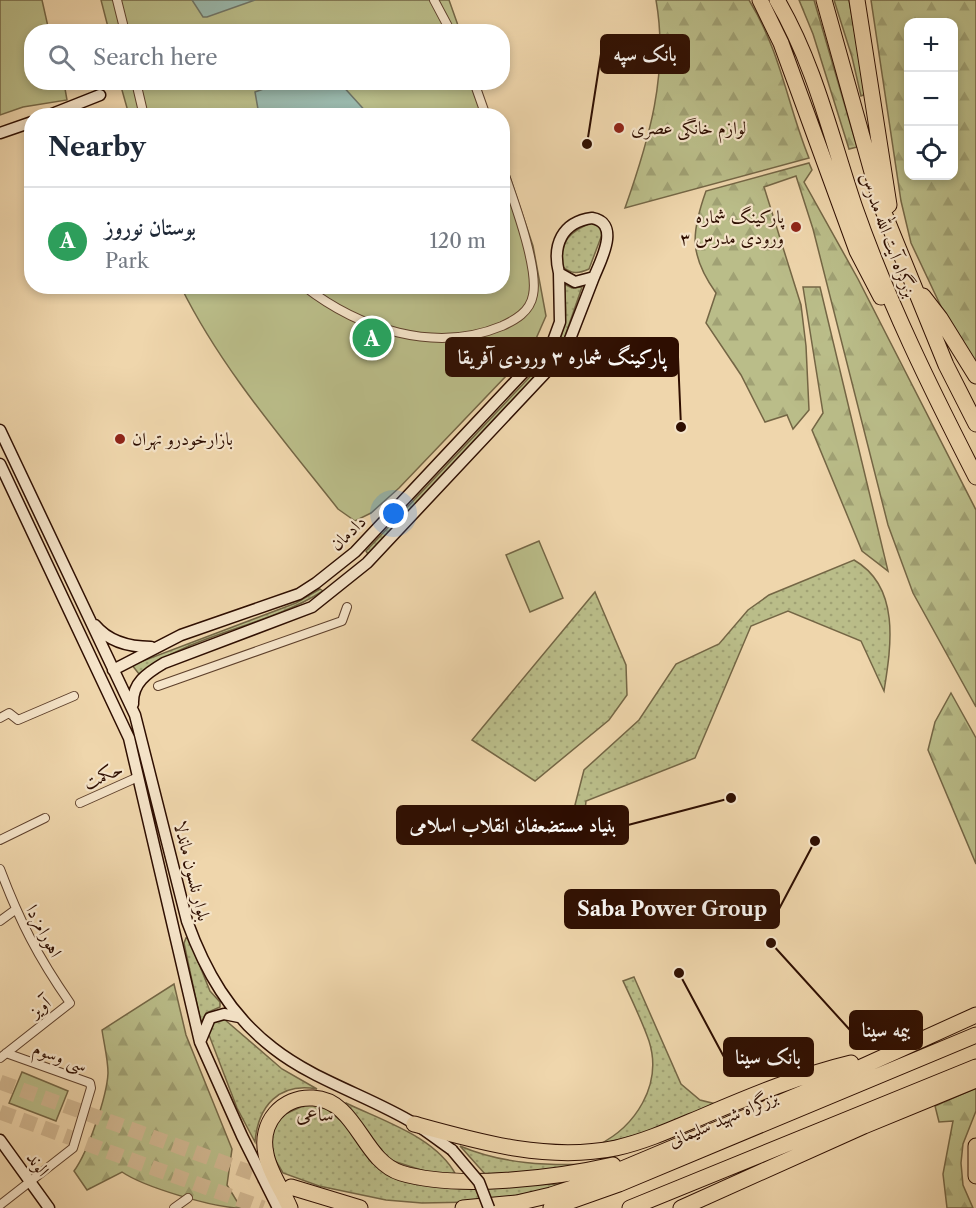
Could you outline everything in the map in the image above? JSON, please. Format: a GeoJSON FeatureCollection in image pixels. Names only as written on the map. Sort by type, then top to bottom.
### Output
{"type":"FeatureCollection","features":[{"type":"Feature","properties":{"kind":"highway"},"geometry":{"type":"LineString","coordinates":[[760,0],[781,43],[857,251],[874,287],[899,322]]}},
{"type":"Feature","properties":{"kind":"highway","name":"بزرگراه آیت الله مدرس"},"geometry":{"type":"LineString","coordinates":[[777,0],[811,70],[855,208],[899,322],[976,477]]}},
{"type":"Feature","properties":{"kind":"highway","name":"بزرگراه آیت الله مدرس"},"geometry":{"type":"LineString","coordinates":[[824,0],[873,181],[946,365],[976,424]]}},
{"type":"Feature","properties":{"kind":"highway"},"geometry":{"type":"LineString","coordinates":[[857,0],[894,238]]}},
{"type":"Feature","properties":{"kind":"highway"},"geometry":{"type":"LineString","coordinates":[[912,282],[940,318],[976,376]]}},
{"type":"Feature","properties":{"kind":"highway"},"geometry":{"type":"LineString","coordinates":[[463,1208],[517,1203],[591,1182],[662,1150],[815,1088],[976,1015]]}},
{"type":"Feature","properties":{"kind":"highway","name":"بزرگراه شهید سلیمانی"},"geometry":{"type":"LineString","coordinates":[[551,1208],[619,1184],[976,1035]]}},
{"type":"Feature","properties":{"kind":"highway"},"geometry":{"type":"LineString","coordinates":[[414,1124],[517,1149],[546,1152],[600,1150],[655,1136],[752,1096],[832,1068],[878,1058]]}},
{"type":"Feature","properties":{"kind":"highway"},"geometry":{"type":"LineString","coordinates":[[630,1208],[901,1095],[976,1067]]}},
{"type":"Feature","properties":{"kind":"highway"},"geometry":{"type":"LineString","coordinates":[[681,1208],[864,1126],[976,1080]]}},
{"type":"Feature","properties":{"kind":"highway"},"geometry":{"type":"LineString","coordinates":[[290,1208],[266,1156],[264,1142],[267,1128],[283,1104],[300,1098],[315,1098],[329,1102],[344,1113],[374,1155],[384,1164],[398,1172],[419,1177],[443,1180],[555,1176],[614,1164],[662,1150]]}},
{"type":"Feature","properties":{"kind":"highway"},"geometry":{"type":"LineString","coordinates":[[976,1146],[976,1176]]}},
{"type":"Feature","properties":{"kind":"highway"},"geometry":{"type":"LineString","coordinates":[[291,1187],[360,1208]]}},
{"type":"Feature","properties":{"kind":"main road"},"geometry":{"type":"LineString","coordinates":[[68,108],[100,96]]}},
{"type":"Feature","properties":{"kind":"main road"},"geometry":{"type":"LineString","coordinates":[[0,134],[24,125]]}},
{"type":"Feature","properties":{"kind":"main road"},"geometry":{"type":"LineString","coordinates":[[592,218],[600,219],[608,231],[594,277],[575,282],[558,273],[557,246],[564,232],[577,222],[592,218]]}},
{"type":"Feature","properties":{"kind":"main road","name":"دادمان"},"geometry":{"type":"LineString","coordinates":[[113,670],[154,646],[299,594],[355,552],[553,341],[560,322],[558,273]]}},
{"type":"Feature","properties":{"kind":"main road","name":"دادمان"},"geometry":{"type":"LineString","coordinates":[[133,709],[136,687],[156,668],[312,608],[348,579],[470,456],[565,352],[594,277]]}},
{"type":"Feature","properties":{"kind":"main road","name":"بلوار نلسون ماندلا"},"geometry":{"type":"LineString","coordinates":[[0,430],[133,709],[143,738],[179,896],[190,930],[208,972],[239,1017],[273,1048],[291,1061],[414,1124],[452,1150],[479,1182],[489,1208]]}},
{"type":"Feature","properties":{"kind":"main road","name":"بلوار نلسون ماندلا"},"geometry":{"type":"LineString","coordinates":[[0,464],[129,738],[200,1042],[242,1136],[278,1208]]}},
{"type":"Feature","properties":{"kind":"main road"},"geometry":{"type":"LineString","coordinates":[[338,565],[348,579]]}},
{"type":"Feature","properties":{"kind":"main road"},"geometry":{"type":"LineString","coordinates":[[86,613],[99,630],[113,640],[138,647],[154,646]]}},
{"type":"Feature","properties":{"kind":"main road"},"geometry":{"type":"LineString","coordinates":[[113,670],[129,738]]}},
{"type":"Feature","properties":{"kind":"main road"},"geometry":{"type":"LineString","coordinates":[[165,899],[175,905],[179,896]]}},
{"type":"Feature","properties":{"kind":"main road"},"geometry":{"type":"LineString","coordinates":[[174,934],[181,926],[190,930]]}},
{"type":"Feature","properties":{"kind":"main road"},"geometry":{"type":"LineString","coordinates":[[200,1042],[210,1018],[224,1014],[239,1017]]}},
{"type":"Feature","properties":{"kind":"main road","name":"الوند"},"geometry":{"type":"LineString","coordinates":[[0,1140],[49,1208]]}},
{"type":"Feature","properties":{"kind":"street"},"geometry":{"type":"LineString","coordinates":[[117,0],[123,24]]}},
{"type":"Feature","properties":{"kind":"street"},"geometry":{"type":"LineString","coordinates":[[434,0],[447,24]]}},
{"type":"Feature","properties":{"kind":"street"},"geometry":{"type":"LineString","coordinates":[[138,90],[142,108]]}},
{"type":"Feature","properties":{"kind":"street"},"geometry":{"type":"LineString","coordinates":[[477,90],[483,108]]}},
{"type":"Feature","properties":{"kind":"street"},"geometry":{"type":"LineString","coordinates":[[317,294],[349,314],[400,333],[440,339],[473,334],[518,319],[534,295],[532,269],[510,194]]}},
{"type":"Feature","properties":{"kind":"street"},"geometry":{"type":"LineString","coordinates":[[158,686],[342,621],[347,608]]}},
{"type":"Feature","properties":{"kind":"street"},"geometry":{"type":"LineString","coordinates":[[0,718],[9,713],[18,720],[74,696]]}},
{"type":"Feature","properties":{"kind":"street","name":"حکمت"},"geometry":{"type":"LineString","coordinates":[[80,802],[138,777]]}},
{"type":"Feature","properties":{"kind":"street"},"geometry":{"type":"LineString","coordinates":[[0,840],[45,818]]}},
{"type":"Feature","properties":{"kind":"street","name":"اهورامزدا"},"geometry":{"type":"LineString","coordinates":[[0,869],[15,910],[38,958],[70,1003]]}},
{"type":"Feature","properties":{"kind":"street"},"geometry":{"type":"LineString","coordinates":[[0,921],[15,910]]}},
{"type":"Feature","properties":{"kind":"street","name":"آویز"},"geometry":{"type":"LineString","coordinates":[[3,1055],[70,1003]]}},
{"type":"Feature","properties":{"kind":"street","name":"سی وسوم"},"geometry":{"type":"LineString","coordinates":[[3,1055],[91,1085],[73,1148],[31,1183]]}},
{"type":"Feature","properties":{"kind":"street"},"geometry":{"type":"LineString","coordinates":[[0,1205],[31,1183]]}},
{"type":"Feature","properties":{"kind":"street"},"geometry":{"type":"LineString","coordinates":[[174,1208],[188,1198]]}},
{"type":"Feature","properties":{"kind":"green space"},"geometry":{"type":"Polygon","coordinates":[[[0,0],[42,0],[47,24],[24,24],[24,90],[65,90],[67,100],[23,107],[0,115],[0,0]]]}},
{"type":"Feature","properties":{"kind":"green space"},"geometry":{"type":"Polygon","coordinates":[[[101,0],[449,0],[458,24],[107,24],[101,0]]]}},
{"type":"Feature","properties":{"kind":"green space"},"geometry":{"type":"Polygon","coordinates":[[[656,0],[749,0],[769,39],[809,158],[625,208],[649,132],[658,80],[660,54],[656,0]]]}},
{"type":"Feature","properties":{"kind":"green space"},"geometry":{"type":"Polygon","coordinates":[[[799,0],[814,0],[857,147],[849,149],[813,34],[799,0]]]}},
{"type":"Feature","properties":{"kind":"green space"},"geometry":{"type":"Polygon","coordinates":[[[834,0],[849,0],[866,94],[861,96],[852,57],[834,0]]]}},
{"type":"Feature","properties":{"kind":"green space"},"geometry":{"type":"Polygon","coordinates":[[[871,0],[976,0],[976,365],[945,315],[911,243],[901,201],[871,0]]]}},
{"type":"Feature","properties":{"kind":"green space"},"geometry":{"type":"Polygon","coordinates":[[[122,90],[480,90],[486,108],[127,108],[122,90]]]}},
{"type":"Feature","properties":{"kind":"green space"},"geometry":{"type":"Polygon","coordinates":[[[809,163],[812,170],[804,182],[858,279],[976,510],[976,707],[913,593],[888,525],[813,229],[796,176],[764,187],[801,305],[806,346],[809,410],[793,429],[787,415],[765,422],[741,375],[706,323],[716,293],[701,267],[695,244],[695,232],[706,191],[809,163]]]}},
{"type":"Feature","properties":{"kind":"green space"},"geometry":{"type":"Polygon","coordinates":[[[510,177],[533,246],[546,316],[531,350],[399,488],[371,513],[355,521],[338,509],[274,429],[233,374],[185,294],[510,294],[510,177]]]}},
{"type":"Feature","properties":{"kind":"green space"},"geometry":{"type":"Polygon","coordinates":[[[593,222],[599,224],[603,232],[589,269],[578,272],[569,271],[563,267],[565,244],[572,233],[593,222]]]}},
{"type":"Feature","properties":{"kind":"green space"},"geometry":{"type":"Polygon","coordinates":[[[562,283],[572,288],[582,287],[562,345],[551,361],[368,554],[366,551],[555,350],[565,317],[562,283]]]}},
{"type":"Feature","properties":{"kind":"green space"},"geometry":{"type":"Polygon","coordinates":[[[803,287],[820,287],[888,571],[862,551],[812,430],[823,413],[803,287]]]}},
{"type":"Feature","properties":{"kind":"green space"},"geometry":{"type":"Polygon","coordinates":[[[539,541],[563,598],[530,612],[506,555],[539,541]]]}},
{"type":"Feature","properties":{"kind":"green space"},"geometry":{"type":"Polygon","coordinates":[[[854,560],[869,572],[880,586],[886,602],[890,637],[884,691],[861,641],[788,611],[751,626],[695,758],[586,801],[585,811],[575,805],[584,770],[639,720],[676,664],[719,644],[748,610],[769,595],[854,560]]]}},
{"type":"Feature","properties":{"kind":"green space"},"geometry":{"type":"Polygon","coordinates":[[[320,589],[323,591],[301,603],[183,649],[139,674],[132,665],[296,603],[320,589]]]}},
{"type":"Feature","properties":{"kind":"green space"},"geometry":{"type":"Polygon","coordinates":[[[595,592],[626,665],[627,695],[609,720],[535,781],[472,740],[595,592]]]}},
{"type":"Feature","properties":{"kind":"green space"},"geometry":{"type":"Polygon","coordinates":[[[951,693],[976,738],[976,864],[928,750],[935,722],[951,693]]]}},
{"type":"Feature","properties":{"kind":"green space"},"geometry":{"type":"Polygon","coordinates":[[[186,938],[189,939],[210,991],[220,1002],[220,1007],[206,1013],[201,1023],[184,943],[186,938]]]}},
{"type":"Feature","properties":{"kind":"green space"},"geometry":{"type":"Polygon","coordinates":[[[634,977],[681,1084],[700,1100],[716,1104],[647,1132],[598,1145],[624,1127],[634,1116],[649,1088],[652,1057],[649,1041],[623,981],[634,977]]]}},
{"type":"Feature","properties":{"kind":"green space"},"geometry":{"type":"Polygon","coordinates":[[[174,984],[186,1035],[232,1149],[227,1185],[241,1208],[180,1196],[146,1184],[122,1172],[87,1190],[74,1171],[91,1138],[107,1083],[107,1062],[102,1030],[174,984]]]}},
{"type":"Feature","properties":{"kind":"green space"},"geometry":{"type":"Polygon","coordinates":[[[224,1019],[282,1069],[317,1089],[292,1089],[273,1099],[261,1118],[255,1142],[237,1108],[209,1035],[210,1024],[215,1020],[224,1019]]]}},
{"type":"Feature","properties":{"kind":"green space"},"geometry":{"type":"Polygon","coordinates":[[[22,1072],[68,1091],[56,1121],[9,1103],[22,1072]]]}},
{"type":"Feature","properties":{"kind":"green space"},"geometry":{"type":"Polygon","coordinates":[[[976,1088],[976,1111],[963,1144],[961,1163],[963,1185],[973,1208],[947,1208],[943,1174],[953,1121],[939,1122],[935,1106],[976,1088]]]}},
{"type":"Feature","properties":{"kind":"green space"},"geometry":{"type":"Polygon","coordinates":[[[346,1103],[422,1140],[436,1150],[456,1175],[437,1175],[390,1160],[344,1107],[346,1103]]]}},
{"type":"Feature","properties":{"kind":"green space"},"geometry":{"type":"Polygon","coordinates":[[[305,1105],[316,1105],[328,1110],[347,1126],[372,1163],[386,1171],[466,1187],[558,1184],[555,1189],[474,1202],[422,1203],[386,1200],[319,1186],[283,1173],[270,1151],[271,1132],[281,1116],[305,1105]]]}},
{"type":"Feature","properties":{"kind":"green space"},"geometry":{"type":"Polygon","coordinates":[[[460,1146],[509,1160],[559,1165],[593,1164],[580,1169],[485,1174],[460,1146]]]}},
{"type":"Feature","properties":{"kind":"shaded area"},"geometry":{"type":"Polygon","coordinates":[[[192,0],[255,0],[203,17],[192,0]]]}},
{"type":"Feature","properties":{"kind":"shaded area"},"geometry":{"type":"Polygon","coordinates":[[[261,90],[346,90],[363,108],[258,108],[255,92],[261,90]]]}},
{"type":"Feature","properties":{"kind":"tunnel"},"geometry":{"type":"LineString","coordinates":[[0,1082],[274,1181]]}},
{"type":"Feature","properties":{"kind":"tunnel"},"geometry":{"type":"LineString","coordinates":[[0,1112],[263,1208]]}},
{"type":"Feature","properties":{"kind":"place","name":"لوازم خانگی عصری"},"geometry":{"type":"Point","coordinates":[619,128]}},
{"type":"Feature","properties":{"kind":"place","name":"بانک سپه"},"geometry":{"type":"Point","coordinates":[587,144]}},
{"type":"Feature","properties":{"kind":"place","name":"پارکینگ شماره ۳ ورودی مدرس"},"geometry":{"type":"Point","coordinates":[796,227]}},
{"type":"Feature","properties":{"kind":"place","name":"بوستان نوروز"},"geometry":{"type":"Point","coordinates":[372,338]}},
{"type":"Feature","properties":{"kind":"place","name":"پارکینگ شماره ۳ ورودی آفریقا"},"geometry":{"type":"Point","coordinates":[681,427]}},
{"type":"Feature","properties":{"kind":"place","name":"بازارخودرو تهران"},"geometry":{"type":"Point","coordinates":[120,439]}},
{"type":"Feature","properties":{"kind":"place","name":"بنیاد مستضعفان انقلاب اسلامی"},"geometry":{"type":"Point","coordinates":[731,798]}},
{"type":"Feature","properties":{"kind":"place","name":"Saba Power Group"},"geometry":{"type":"Point","coordinates":[815,841]}},
{"type":"Feature","properties":{"kind":"place","name":"بیمه سینا"},"geometry":{"type":"Point","coordinates":[771,943]}},
{"type":"Feature","properties":{"kind":"place","name":"بانک سینا"},"geometry":{"type":"Point","coordinates":[679,973]}},
{"type":"Feature","properties":{"kind":"district","name":"ساعی"},"geometry":{"type":"Point","coordinates":[315,1114]}}]}
